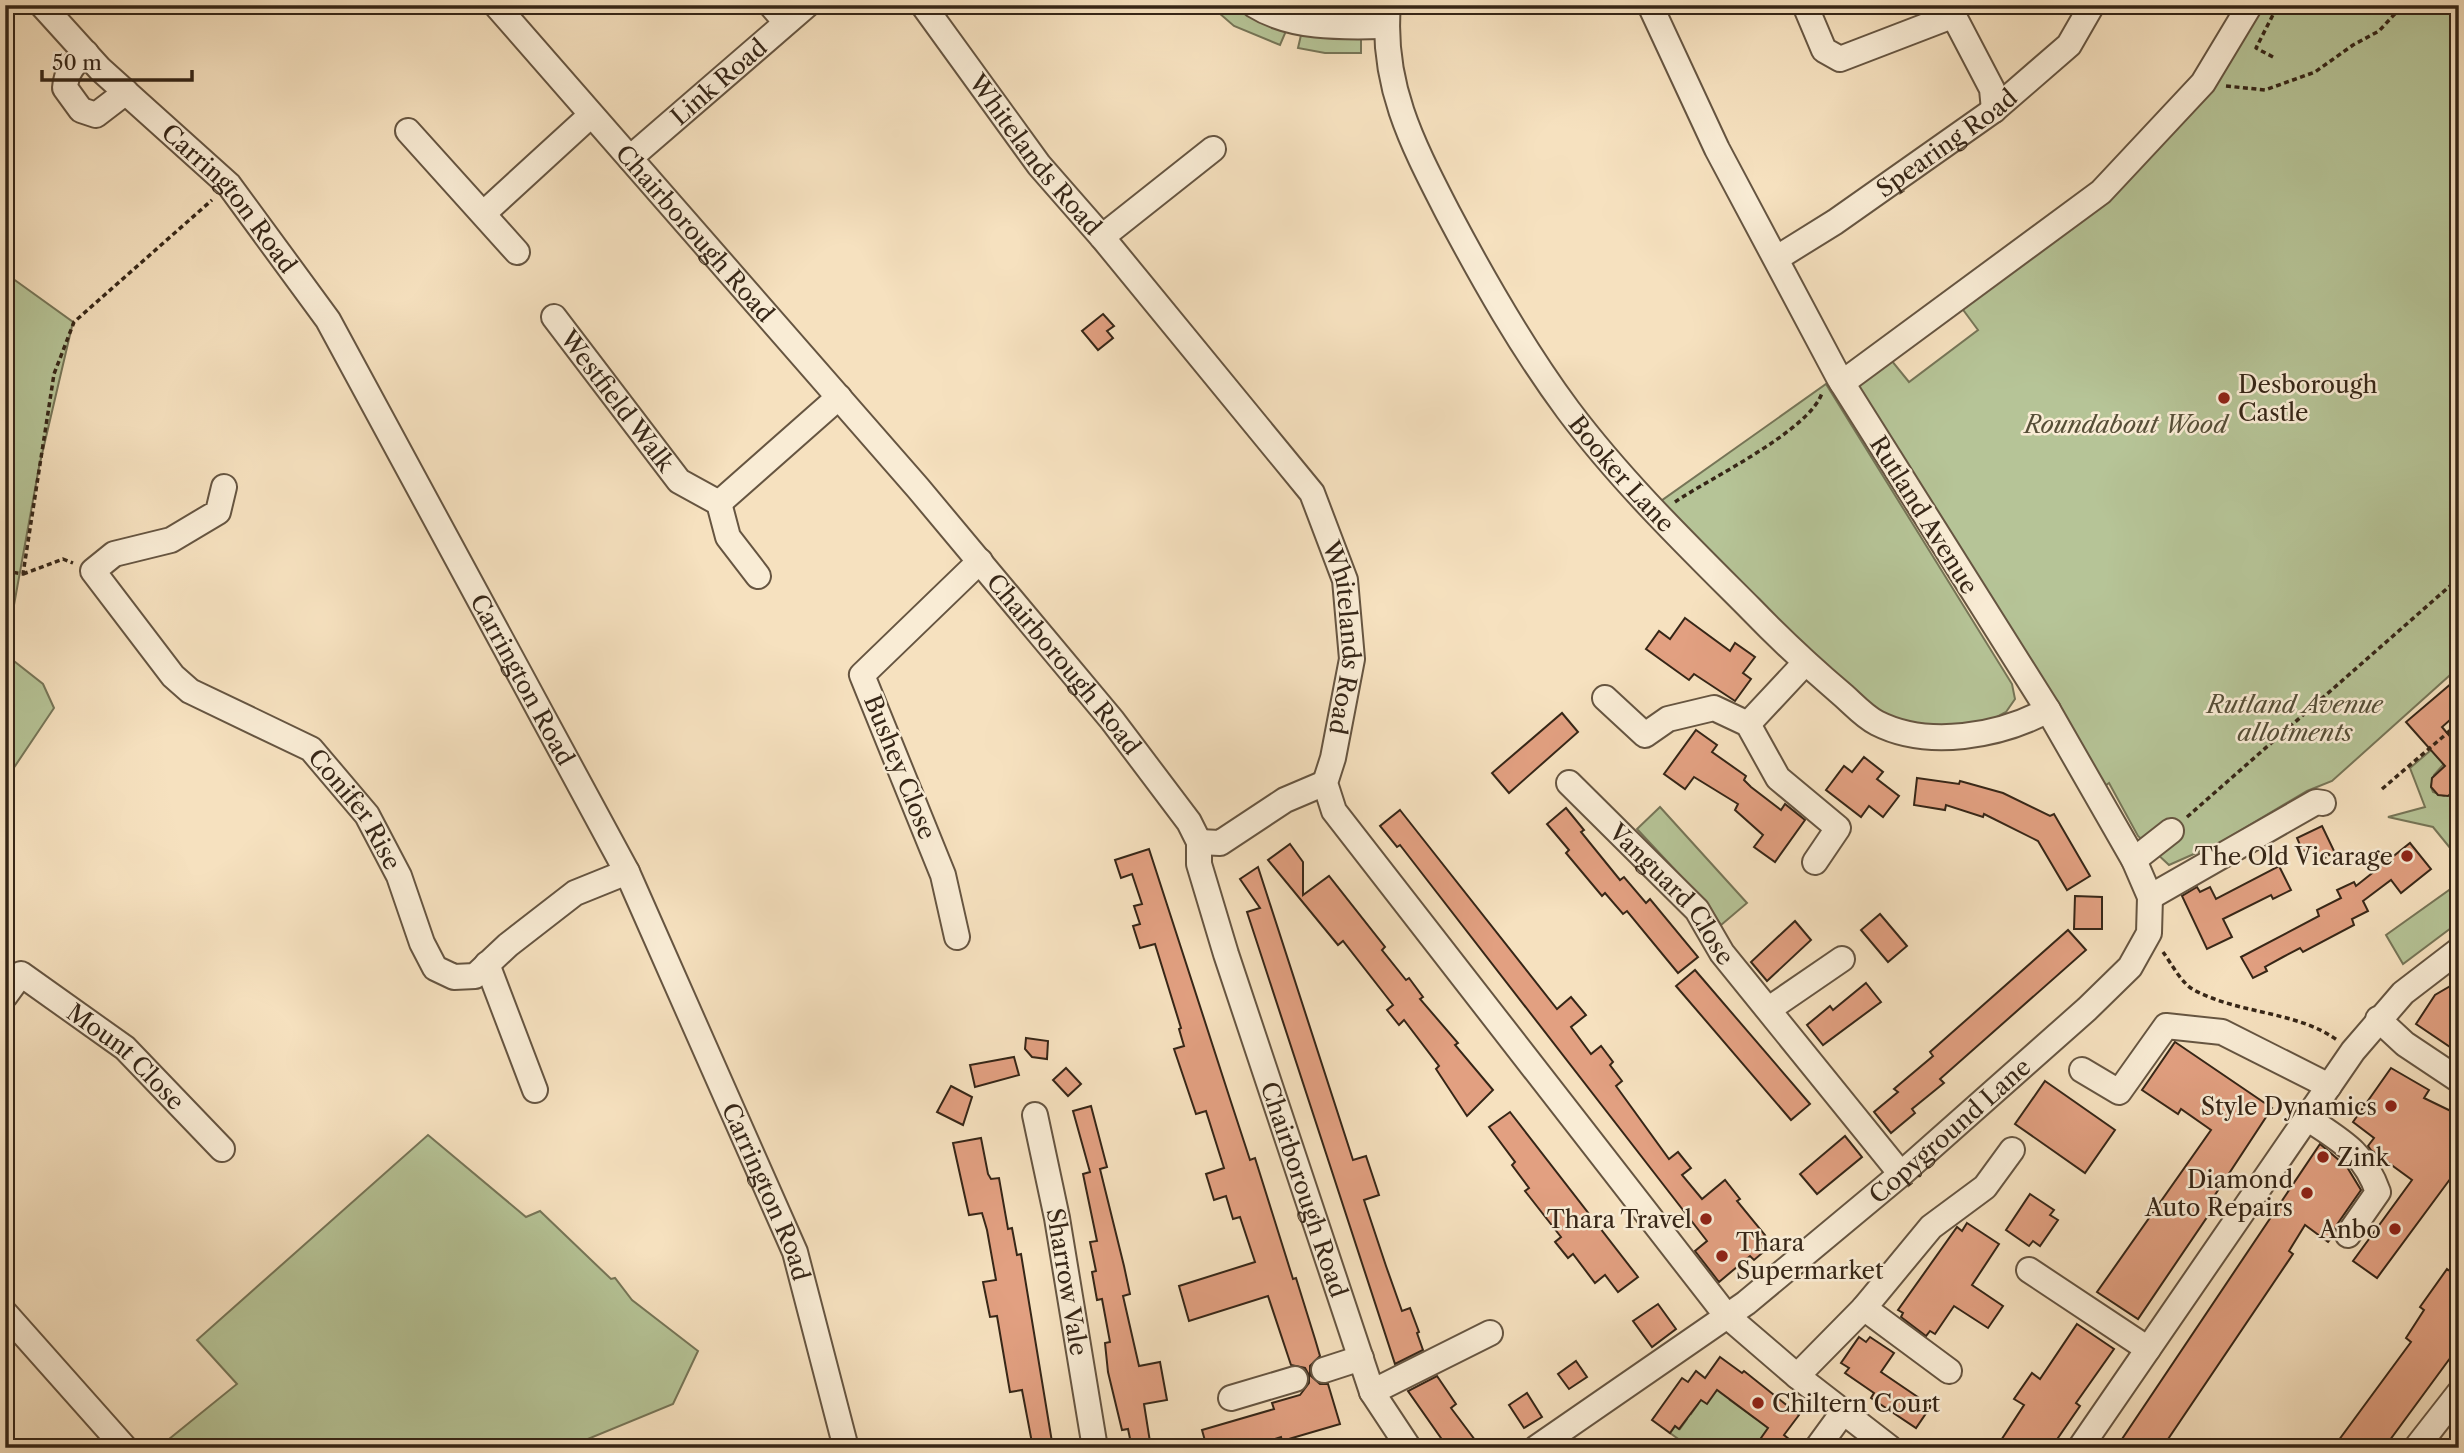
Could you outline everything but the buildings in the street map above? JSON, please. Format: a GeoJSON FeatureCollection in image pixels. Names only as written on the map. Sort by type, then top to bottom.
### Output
{"type":"FeatureCollection","features":[{"type":"Feature","properties":{"kind":"street","name":"Carrington Road"},"geometry":{"type":"LineString","coordinates":[[42,5],[126,92],[229,185],[328,320],[627,872],[795,1252],[846,1448]]}},
{"type":"Feature","properties":{"kind":"street","name":"Chairborough Road"},"geometry":{"type":"LineString","coordinates":[[496,5],[980,561],[1112,720],[1189,822],[1199,842],[1199,864],[1226,954],[1372,1392],[1409,1448]]}},
{"type":"Feature","properties":{"kind":"street","name":"Link Road"},"geometry":{"type":"LineString","coordinates":[[630,158],[778,13],[807,5]]}},
{"type":"Feature","properties":{"kind":"street","name":"Whitelands Road"},"geometry":{"type":"LineString","coordinates":[[923,5],[1039,165],[1102,237],[1312,493],[1345,580],[1352,659],[1334,758],[1325,783]]}},
{"type":"Feature","properties":{"kind":"street"},"geometry":{"type":"LineString","coordinates":[[1254,5],[1269,15],[1332,27],[1387,16]]}},
{"type":"Feature","properties":{"kind":"street","name":"Rutland Avenue"},"geometry":{"type":"LineString","coordinates":[[1650,5],[1717,149],[1766,244],[1777,258],[1781,274],[1841,381],[2048,710],[2134,860],[2150,897],[2149,933],[2130,967],[2087,1009]]}},
{"type":"Feature","properties":{"kind":"street"},"geometry":{"type":"LineString","coordinates":[[1805,5],[1824,50],[1840,59],[1950,11],[1993,99]]}},
{"type":"Feature","properties":{"kind":"street","name":"Spearing Road"},"geometry":{"type":"LineString","coordinates":[[1777,258],[1835,222],[1993,99],[2069,44],[2092,5]]}},
{"type":"Feature","properties":{"kind":"street"},"geometry":{"type":"LineString","coordinates":[[1841,381],[2101,192],[2203,83],[2250,5]]}},
{"type":"Feature","properties":{"kind":"street","name":"Booker Lane"},"geometry":{"type":"LineString","coordinates":[[1387,16],[1391,79],[1410,140],[1488,291],[1569,411],[1653,510],[1805,663],[1876,723],[1911,735],[1952,737],[2026,722],[2048,710]]}},
{"type":"Feature","properties":{"kind":"street"},"geometry":{"type":"LineString","coordinates":[[86,53],[70,69],[65,88],[81,110],[96,116],[126,92]]}},
{"type":"Feature","properties":{"kind":"street"},"geometry":{"type":"LineString","coordinates":[[484,213],[591,115]]}},
{"type":"Feature","properties":{"kind":"street"},"geometry":{"type":"LineString","coordinates":[[408,131],[517,252]]}},
{"type":"Feature","properties":{"kind":"street"},"geometry":{"type":"LineString","coordinates":[[1102,237],[1213,149]]}},
{"type":"Feature","properties":{"kind":"street","name":"Westfield Walk"},"geometry":{"type":"LineString","coordinates":[[554,317],[679,481],[719,503]]}},
{"type":"Feature","properties":{"kind":"street"},"geometry":{"type":"LineString","coordinates":[[758,576],[728,537],[719,503],[839,397]]}},
{"type":"Feature","properties":{"kind":"street"},"geometry":{"type":"LineString","coordinates":[[93,570],[114,554],[171,540],[218,512],[224,487]]}},
{"type":"Feature","properties":{"kind":"street","name":"Bushey Close"},"geometry":{"type":"LineString","coordinates":[[957,937],[943,875],[862,675],[980,561]]}},
{"type":"Feature","properties":{"kind":"street","name":"Conifer Rise"},"geometry":{"type":"LineString","coordinates":[[93,570],[173,676],[190,691],[312,749],[367,815],[399,877],[422,943],[435,968],[454,977],[475,975],[508,944],[575,894],[627,872]]}},
{"type":"Feature","properties":{"kind":"street"},"geometry":{"type":"LineString","coordinates":[[1748,724],[1805,663]]}},
{"type":"Feature","properties":{"kind":"street"},"geometry":{"type":"LineString","coordinates":[[1605,698],[1645,736],[1668,719],[1714,708],[1748,724],[1778,778],[1838,828],[1815,862]]}},
{"type":"Feature","properties":{"kind":"street"},"geometry":{"type":"LineString","coordinates":[[1199,842],[1220,843],[1285,800],[1325,783],[1334,811],[1726,1315],[1797,1376],[1890,1448]]}},
{"type":"Feature","properties":{"kind":"street","name":"Vanguard Close"},"geometry":{"type":"LineString","coordinates":[[1569,783],[1696,910],[1723,953],[1901,1174]]}},
{"type":"Feature","properties":{"kind":"street"},"geometry":{"type":"LineString","coordinates":[[2150,897],[2316,802],[2323,803]]}},
{"type":"Feature","properties":{"kind":"street"},"geometry":{"type":"LineString","coordinates":[[2134,860],[2171,831]]}},
{"type":"Feature","properties":{"kind":"street"},"geometry":{"type":"LineString","coordinates":[[2080,1448],[2353,1051],[2403,993],[2459,950]]}},
{"type":"Feature","properties":{"kind":"street"},"geometry":{"type":"LineString","coordinates":[[1769,1009],[1842,959]]}},
{"type":"Feature","properties":{"kind":"street"},"geometry":{"type":"LineString","coordinates":[[487,964],[535,1090]]}},
{"type":"Feature","properties":{"kind":"street","name":"Mount Close"},"geometry":{"type":"LineString","coordinates":[[5,996],[13,969],[125,1048],[222,1149]]}},
{"type":"Feature","properties":{"kind":"street","name":"Copyground Lane"},"geometry":{"type":"LineString","coordinates":[[1549,1444],[1746,1303],[1901,1174],[2087,1009]]}},
{"type":"Feature","properties":{"kind":"street"},"geometry":{"type":"LineString","coordinates":[[2378,1019],[2405,1044],[2459,1080]]}},
{"type":"Feature","properties":{"kind":"street"},"geometry":{"type":"LineString","coordinates":[[2082,1070],[2119,1092],[2166,1026],[2222,1032],[2329,1086]]}},
{"type":"Feature","properties":{"kind":"street","name":"Sharrow Vale"},"geometry":{"type":"LineString","coordinates":[[1035,1115],[1057,1218],[1095,1448]]}},
{"type":"Feature","properties":{"kind":"street"},"geometry":{"type":"LineString","coordinates":[[2307,1118],[2352,1148],[2369,1168],[2378,1192],[2348,1235]]}},
{"type":"Feature","properties":{"kind":"street"},"geometry":{"type":"LineString","coordinates":[[1797,1376],[1864,1308],[1931,1227],[1985,1186],[2012,1150]]}},
{"type":"Feature","properties":{"kind":"street"},"geometry":{"type":"LineString","coordinates":[[2029,1270],[2148,1349]]}},
{"type":"Feature","properties":{"kind":"street"},"geometry":{"type":"LineString","coordinates":[[1864,1308],[1949,1371]]}},
{"type":"Feature","properties":{"kind":"street"},"geometry":{"type":"LineString","coordinates":[[5,1313],[125,1448]]}},
{"type":"Feature","properties":{"kind":"street"},"geometry":{"type":"LineString","coordinates":[[1372,1392],[1490,1333]]}},
{"type":"Feature","properties":{"kind":"street"},"geometry":{"type":"LineString","coordinates":[[1324,1370],[1361,1358]]}},
{"type":"Feature","properties":{"kind":"street"},"geometry":{"type":"LineString","coordinates":[[1231,1398],[1295,1379]]}},
{"type":"Feature","properties":{"kind":"street"},"geometry":{"type":"LineString","coordinates":[[2416,1448],[2459,1393]]}},
{"type":"Feature","properties":{"kind":"street"},"geometry":{"type":"LineString","coordinates":[[1817,1448],[1844,1411]]}},
{"type":"Feature","properties":{"kind":"path"},"geometry":{"type":"LineString","coordinates":[[2273,57],[2256,48],[2278,5]]}},
{"type":"Feature","properties":{"kind":"path"},"geometry":{"type":"LineString","coordinates":[[2203,83],[2265,90],[2315,72],[2353,45],[2379,31],[2403,5]]}},
{"type":"Feature","properties":{"kind":"path"},"geometry":{"type":"LineString","coordinates":[[23,574],[54,374],[74,322],[229,185]]}},
{"type":"Feature","properties":{"kind":"path"},"geometry":{"type":"LineString","coordinates":[[1673,503],[1794,426],[1814,408],[1822,393],[1841,381]]}},
{"type":"Feature","properties":{"kind":"path"},"geometry":{"type":"LineString","coordinates":[[5,571],[23,574],[63,559],[93,570]]}},
{"type":"Feature","properties":{"kind":"path"},"geometry":{"type":"LineString","coordinates":[[2171,831],[2459,578]]}},
{"type":"Feature","properties":{"kind":"path"},"geometry":{"type":"LineString","coordinates":[[2382,789],[2459,725]]}},
{"type":"Feature","properties":{"kind":"path"},"geometry":{"type":"LineString","coordinates":[[2149,933],[2191,989],[2260,1013],[2321,1028],[2353,1051]]}},
{"type":"Feature","properties":{"kind":"green space"},"geometry":{"type":"Polygon","coordinates":[[[1227,5],[1286,31],[1280,45],[1234,26],[1219,13],[1227,5]]]}},
{"type":"Feature","properties":{"kind":"green space"},"geometry":{"type":"Polygon","coordinates":[[[1286,5],[1353,9],[1352,24],[1286,13],[1286,5]]]}},
{"type":"Feature","properties":{"kind":"green space"},"geometry":{"type":"Polygon","coordinates":[[[2254,5],[2459,5],[2459,667],[2332,781],[2307,791],[2221,842],[2169,865],[2138,836],[2109,783],[2101,789],[1856,387],[1892,361],[1909,382],[1978,330],[1961,307],[2121,184],[2254,5]]]}},
{"type":"Feature","properties":{"kind":"green space"},"geometry":{"type":"Polygon","coordinates":[[[1301,35],[1361,37],[1361,53],[1325,53],[1298,48],[1301,35]]]}},
{"type":"Feature","properties":{"kind":"green space"},"geometry":{"type":"Polygon","coordinates":[[[5,273],[73,322],[39,467],[14,605],[5,632],[5,273]]]}},
{"type":"Feature","properties":{"kind":"green space"},"geometry":{"type":"Polygon","coordinates":[[[1826,384],[2012,684],[2015,699],[2006,712],[1993,719],[1938,730],[1868,710],[1661,501],[1826,384]]]}},
{"type":"Feature","properties":{"kind":"green space"},"geometry":{"type":"Polygon","coordinates":[[[5,654],[43,684],[54,708],[5,781],[5,654]]]}},
{"type":"Feature","properties":{"kind":"green space"},"geometry":{"type":"Polygon","coordinates":[[[2459,726],[2459,747],[2434,775],[2431,787],[2433,792],[2444,796],[2459,787],[2459,859],[2433,827],[2388,817],[2425,807],[2410,768],[2459,726]]]}},
{"type":"Feature","properties":{"kind":"green space"},"geometry":{"type":"Polygon","coordinates":[[[1660,807],[1747,903],[1721,925],[1707,904],[1637,829],[1660,807]]]}},
{"type":"Feature","properties":{"kind":"green space"},"geometry":{"type":"Polygon","coordinates":[[[2459,883],[2459,922],[2403,964],[2386,935],[2459,883]]]}},
{"type":"Feature","properties":{"kind":"green space"},"geometry":{"type":"Polygon","coordinates":[[[428,1135],[526,1217],[540,1211],[611,1279],[615,1278],[632,1300],[698,1351],[673,1404],[566,1448],[288,1448],[277,1442],[273,1448],[158,1448],[237,1384],[197,1340],[428,1135]]]}},
{"type":"Feature","properties":{"kind":"green space"},"geometry":{"type":"Polygon","coordinates":[[[1720,1386],[1733,1396],[1730,1400],[1755,1418],[1772,1424],[1754,1448],[1691,1448],[1670,1433],[1675,1426],[1680,1429],[1687,1419],[1684,1410],[1691,1414],[1698,1404],[1694,1400],[1720,1386]]]}},
{"type":"Feature","properties":{"kind":"place","name":"Desborough Castle"},"geometry":{"type":"Point","coordinates":[2224,398]}},
{"type":"Feature","properties":{"kind":"place","name":"The Old Vicarage"},"geometry":{"type":"Point","coordinates":[2407,856]}},
{"type":"Feature","properties":{"kind":"place","name":"Style Dynamics"},"geometry":{"type":"Point","coordinates":[2391,1106]}},
{"type":"Feature","properties":{"kind":"place","name":"Zink"},"geometry":{"type":"Point","coordinates":[2323,1157]}},
{"type":"Feature","properties":{"kind":"place","name":"Diamond Auto Repairs"},"geometry":{"type":"Point","coordinates":[2307,1193]}},
{"type":"Feature","properties":{"kind":"place","name":"Thara Travel"},"geometry":{"type":"Point","coordinates":[1706,1219]}},
{"type":"Feature","properties":{"kind":"place","name":"Anbo"},"geometry":{"type":"Point","coordinates":[2395,1229]}},
{"type":"Feature","properties":{"kind":"place","name":"Thara Supermarket"},"geometry":{"type":"Point","coordinates":[1722,1256]}},
{"type":"Feature","properties":{"kind":"place","name":"Chiltern Court"},"geometry":{"type":"Point","coordinates":[1758,1403]}},
{"type":"Feature","properties":{"kind":"park label","name":"Roundabout Wood"},"geometry":{"type":"Point","coordinates":[2126,424]}},
{"type":"Feature","properties":{"kind":"park label","name":"Rutland Avenue allotments"},"geometry":{"type":"Point","coordinates":[2295,718]}}]}
